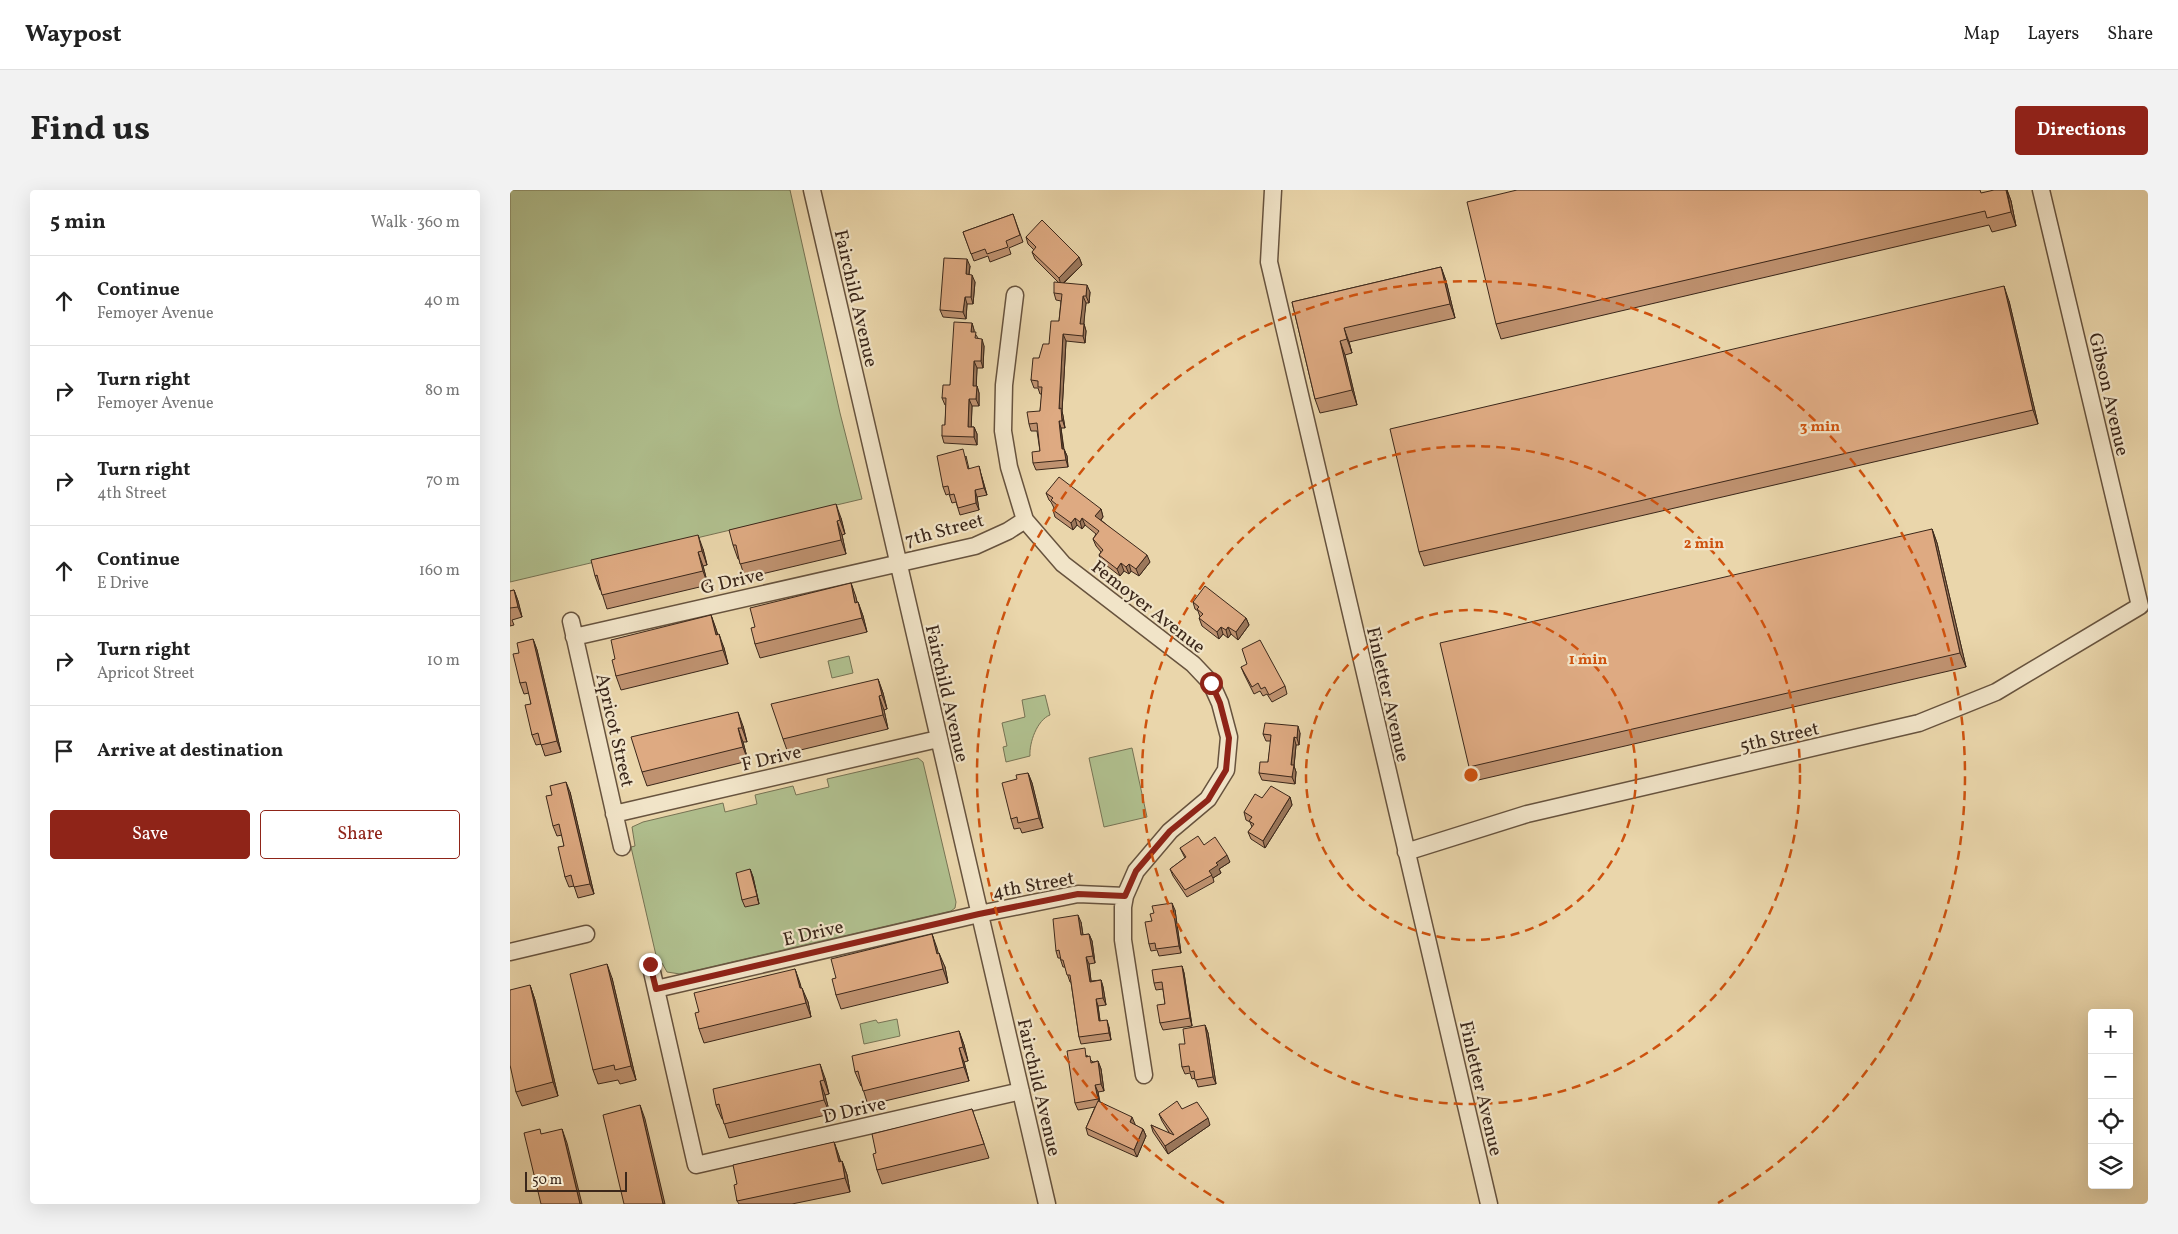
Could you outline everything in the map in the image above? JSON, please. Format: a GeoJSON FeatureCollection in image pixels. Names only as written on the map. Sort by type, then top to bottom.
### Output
{"type":"FeatureCollection","features":[{"type":"Feature","properties":{"kind":"street","name":"Fairchild Avenue"},"geometry":{"type":"LineString","coordinates":[[812,190],[1047,1204]]}},
{"type":"Feature","properties":{"kind":"street","name":"Finletter Avenue"},"geometry":{"type":"LineString","coordinates":[[1273,190],[1268,262],[1489,1204]]}},
{"type":"Feature","properties":{"kind":"street","name":"Gibson Avenue"},"geometry":{"type":"LineString","coordinates":[[2041,190],[2140,606]]}},
{"type":"Feature","properties":{"kind":"street","name":"Femoyer Avenue"},"geometry":{"type":"LineString","coordinates":[[1015,295],[1004,385],[1003,431],[1009,467],[1025,520],[1063,564],[1193,664],[1211,683],[1220,703],[1229,738],[1226,770],[1208,800],[1170,831],[1136,871],[1125,896],[1123,940],[1144,1075]]}},
{"type":"Feature","properties":{"kind":"street","name":"7th Street"},"geometry":{"type":"LineString","coordinates":[[898,562],[975,546],[1008,531],[1025,520]]}},
{"type":"Feature","properties":{"kind":"street","name":"G Drive"},"geometry":{"type":"LineString","coordinates":[[572,629],[898,562]]}},
{"type":"Feature","properties":{"kind":"street","name":"5th Street"},"geometry":{"type":"LineString","coordinates":[[1406,852],[1527,814],[1919,723],[1996,692],[2140,606]]}},
{"type":"Feature","properties":{"kind":"street","name":"Apricot Street"},"geometry":{"type":"LineString","coordinates":[[572,629],[622,847]]}},
{"type":"Feature","properties":{"kind":"street","name":"F Drive"},"geometry":{"type":"LineString","coordinates":[[614,814],[938,738]]}},
{"type":"Feature","properties":{"kind":"street","name":"4th Street"},"geometry":{"type":"LineString","coordinates":[[979,914],[1078,894],[1125,896]]}},
{"type":"Feature","properties":{"kind":"street","name":"E Drive"},"geometry":{"type":"LineString","coordinates":[[656,989],[979,914]]}},
{"type":"Feature","properties":{"kind":"street"},"geometry":{"type":"LineString","coordinates":[[510,952],[586,934]]}},
{"type":"Feature","properties":{"kind":"street"},"geometry":{"type":"LineString","coordinates":[[650,964],[656,989]]}},
{"type":"Feature","properties":{"kind":"street","name":"D Drive"},"geometry":{"type":"LineString","coordinates":[[656,989],[696,1165],[1020,1091]]}},
{"type":"Feature","properties":{"kind":"green space"},"geometry":{"type":"Polygon","coordinates":[[[510,190],[790,190],[840,413],[862,499],[510,582],[510,190]]]}},
{"type":"Feature","properties":{"kind":"green space"},"geometry":{"type":"Polygon","coordinates":[[[849,656],[853,673],[832,678],[828,661],[849,656]]]}},
{"type":"Feature","properties":{"kind":"green space"},"geometry":{"type":"Polygon","coordinates":[[[1045,695],[1050,715],[1041,722],[1035,732],[1030,756],[1006,762],[1003,747],[1007,746],[1002,723],[1025,717],[1022,700],[1045,695]]]}},
{"type":"Feature","properties":{"kind":"green space"},"geometry":{"type":"Polygon","coordinates":[[[1132,748],[1147,817],[1104,827],[1089,758],[1132,748]]]}},
{"type":"Feature","properties":{"kind":"green space"},"geometry":{"type":"Polygon","coordinates":[[[918,758],[923,762],[956,902],[955,908],[951,911],[680,974],[667,972],[662,963],[658,964],[631,847],[635,846],[632,827],[643,822],[723,803],[725,812],[757,804],[755,795],[793,786],[796,795],[829,787],[827,779],[918,758]]]}},
{"type":"Feature","properties":{"kind":"green space"},"geometry":{"type":"Polygon","coordinates":[[[897,1019],[900,1036],[864,1044],[860,1024],[876,1020],[878,1023],[897,1019]]]}},
{"type":"Feature","properties":{"kind":"building"},"geometry":{"type":"Polygon","coordinates":[[[1517,190],[1980,190],[1981,193],[2006,190],[2011,212],[1987,218],[1985,211],[1496,324],[1467,202],[1517,190]]]}},
{"type":"Feature","properties":{"kind":"building"},"geometry":{"type":"Polygon","coordinates":[[[1013,214],[1020,235],[1006,241],[1008,247],[987,254],[985,249],[971,254],[963,232],[1013,214]]]}},
{"type":"Feature","properties":{"kind":"building"},"geometry":{"type":"Polygon","coordinates":[[[1042,220],[1079,257],[1059,278],[1032,252],[1036,247],[1026,237],[1042,220]]]}},
{"type":"Feature","properties":{"kind":"building"},"geometry":{"type":"Polygon","coordinates":[[[944,258],[967,259],[966,274],[972,275],[971,297],[965,297],[963,312],[940,310],[944,258]]]}},
{"type":"Feature","properties":{"kind":"building"},"geometry":{"type":"Polygon","coordinates":[[[1441,267],[1450,304],[1344,328],[1347,339],[1340,341],[1352,390],[1315,399],[1292,302],[1441,267]]]}},
{"type":"Feature","properties":{"kind":"building"},"geometry":{"type":"Polygon","coordinates":[[[1054,282],[1087,285],[1086,296],[1083,296],[1080,324],[1084,324],[1083,336],[1063,334],[1059,409],[1061,408],[1062,421],[1059,421],[1062,449],[1064,449],[1066,460],[1033,463],[1032,452],[1040,451],[1037,423],[1029,424],[1027,412],[1040,411],[1042,387],[1038,387],[1038,381],[1031,380],[1033,358],[1039,358],[1043,344],[1049,344],[1051,321],[1059,321],[1062,294],[1054,293],[1054,282]]]}},
{"type":"Feature","properties":{"kind":"building"},"geometry":{"type":"Polygon","coordinates":[[[2004,286],[2033,410],[1419,552],[1390,429],[2004,286]]]}},
{"type":"Feature","properties":{"kind":"building"},"geometry":{"type":"Polygon","coordinates":[[[954,322],[972,323],[971,332],[976,332],[975,338],[982,339],[981,361],[974,361],[973,386],[977,386],[976,399],[969,399],[968,427],[974,427],[974,437],[942,436],[942,425],[945,425],[946,398],[942,398],[943,385],[950,385],[954,322]]]}},
{"type":"Feature","properties":{"kind":"building"},"geometry":{"type":"Polygon","coordinates":[[[963,449],[968,469],[979,466],[984,488],[975,490],[976,503],[958,508],[954,494],[950,495],[948,486],[943,487],[937,456],[963,449]]]}},
{"type":"Feature","properties":{"kind":"building"},"geometry":{"type":"Polygon","coordinates":[[[1059,477],[1101,509],[1095,516],[1147,555],[1136,569],[1129,564],[1126,567],[1121,563],[1117,569],[1099,555],[1103,550],[1093,539],[1099,531],[1082,518],[1080,522],[1075,518],[1071,523],[1053,510],[1057,505],[1051,500],[1053,498],[1046,493],[1059,477]]]}},
{"type":"Feature","properties":{"kind":"building"},"geometry":{"type":"Polygon","coordinates":[[[836,504],[840,520],[837,521],[841,540],[740,564],[736,545],[733,545],[729,530],[836,504]]]}},
{"type":"Feature","properties":{"kind":"building"},"geometry":{"type":"Polygon","coordinates":[[[1932,529],[1960,653],[1469,767],[1440,643],[1932,529]]]}},
{"type":"Feature","properties":{"kind":"building"},"geometry":{"type":"Polygon","coordinates":[[[698,535],[702,551],[698,552],[703,571],[602,595],[591,560],[698,535]]]}},
{"type":"Feature","properties":{"kind":"building"},"geometry":{"type":"Polygon","coordinates":[[[851,583],[855,603],[858,602],[862,618],[755,644],[751,628],[755,627],[750,608],[851,583]]]}},
{"type":"Feature","properties":{"kind":"building"},"geometry":{"type":"Polygon","coordinates":[[[1205,586],[1246,618],[1236,632],[1228,627],[1226,630],[1221,627],[1217,632],[1199,618],[1203,614],[1193,602],[1205,586]]]}},
{"type":"Feature","properties":{"kind":"building"},"geometry":{"type":"Polygon","coordinates":[[[514,590],[518,607],[510,608],[510,591],[514,590]]]}},
{"type":"Feature","properties":{"kind":"building"},"geometry":{"type":"Polygon","coordinates":[[[711,615],[716,635],[719,634],[723,650],[616,676],[612,660],[615,659],[611,640],[711,615]]]}},
{"type":"Feature","properties":{"kind":"building"},"geometry":{"type":"Polygon","coordinates":[[[533,639],[557,741],[541,745],[538,733],[532,735],[525,705],[531,704],[526,682],[520,683],[513,654],[519,653],[517,643],[533,639]]]}},
{"type":"Feature","properties":{"kind":"building"},"geometry":{"type":"Polygon","coordinates":[[[1260,640],[1285,686],[1269,695],[1265,687],[1261,689],[1258,683],[1252,687],[1241,667],[1247,664],[1242,649],[1260,640]]]}},
{"type":"Feature","properties":{"kind":"building"},"geometry":{"type":"Polygon","coordinates":[[[878,679],[882,695],[879,696],[883,715],[783,739],[771,704],[878,679]]]}},
{"type":"Feature","properties":{"kind":"building"},"geometry":{"type":"Polygon","coordinates":[[[738,712],[742,728],[738,728],[743,747],[642,772],[631,737],[738,712]]]}},
{"type":"Feature","properties":{"kind":"building"},"geometry":{"type":"Polygon","coordinates":[[[1265,723],[1298,726],[1297,738],[1294,737],[1291,765],[1294,765],[1292,777],[1259,773],[1260,762],[1268,762],[1271,735],[1263,734],[1265,723]]]}},
{"type":"Feature","properties":{"kind":"building"},"geometry":{"type":"Polygon","coordinates":[[[1028,773],[1039,818],[1018,823],[1017,817],[1011,819],[1002,783],[1017,779],[1016,775],[1028,773]]]}},
{"type":"Feature","properties":{"kind":"building"},"geometry":{"type":"Polygon","coordinates":[[[566,782],[590,884],[574,887],[571,875],[565,877],[558,847],[564,846],[559,824],[553,826],[546,796],[552,795],[550,786],[566,782]]]}},
{"type":"Feature","properties":{"kind":"building"},"geometry":{"type":"Polygon","coordinates":[[[1271,786],[1290,797],[1263,841],[1248,832],[1254,824],[1249,821],[1252,817],[1244,812],[1255,794],[1262,798],[1271,786]]]}},
{"type":"Feature","properties":{"kind":"building"},"geometry":{"type":"Polygon","coordinates":[[[1198,836],[1204,845],[1215,837],[1227,855],[1209,871],[1212,875],[1185,890],[1170,869],[1186,857],[1180,848],[1198,836]]]}},
{"type":"Feature","properties":{"kind":"building"},"geometry":{"type":"Polygon","coordinates":[[[750,869],[757,896],[742,900],[736,873],[750,869]]]}},
{"type":"Feature","properties":{"kind":"building"},"geometry":{"type":"Polygon","coordinates":[[[1172,903],[1179,946],[1156,949],[1155,943],[1149,944],[1145,922],[1152,921],[1150,914],[1154,913],[1152,906],[1172,903]]]}},
{"type":"Feature","properties":{"kind":"building"},"geometry":{"type":"Polygon","coordinates":[[[1078,915],[1081,935],[1089,934],[1093,956],[1086,957],[1090,982],[1101,980],[1103,998],[1096,999],[1099,1021],[1107,1020],[1109,1033],[1079,1037],[1070,975],[1067,975],[1059,950],[1056,951],[1053,919],[1078,915]]]}},
{"type":"Feature","properties":{"kind":"building"},"geometry":{"type":"Polygon","coordinates":[[[932,934],[943,969],[836,995],[832,979],[836,978],[831,959],[932,934]]]}},
{"type":"Feature","properties":{"kind":"building"},"geometry":{"type":"Polygon","coordinates":[[[607,964],[631,1066],[615,1070],[614,1065],[593,1070],[570,974],[607,964]]]}},
{"type":"Feature","properties":{"kind":"building"},"geometry":{"type":"Polygon","coordinates":[[[1182,966],[1190,1018],[1160,1023],[1157,1005],[1165,1004],[1162,982],[1154,983],[1152,970],[1182,966]]]}},
{"type":"Feature","properties":{"kind":"building"},"geometry":{"type":"Polygon","coordinates":[[[795,969],[806,1003],[699,1029],[695,1013],[699,1012],[694,993],[795,969]]]}},
{"type":"Feature","properties":{"kind":"building"},"geometry":{"type":"Polygon","coordinates":[[[530,985],[553,1082],[516,1092],[510,1065],[510,990],[530,985]]]}},
{"type":"Feature","properties":{"kind":"building"},"geometry":{"type":"Polygon","coordinates":[[[1205,1025],[1213,1077],[1195,1080],[1194,1071],[1190,1072],[1189,1066],[1182,1067],[1179,1044],[1185,1044],[1183,1029],[1205,1025]]]}},
{"type":"Feature","properties":{"kind":"building"},"geometry":{"type":"Polygon","coordinates":[[[959,1031],[963,1047],[959,1048],[964,1067],[863,1091],[858,1071],[855,1072],[852,1056],[959,1031]]]}},
{"type":"Feature","properties":{"kind":"building"},"geometry":{"type":"Polygon","coordinates":[[[1085,1048],[1086,1057],[1090,1056],[1091,1063],[1098,1061],[1101,1084],[1095,1085],[1098,1099],[1075,1103],[1067,1051],[1085,1048]]]}},
{"type":"Feature","properties":{"kind":"building"},"geometry":{"type":"Polygon","coordinates":[[[820,1064],[824,1080],[820,1081],[824,1100],[724,1124],[719,1104],[716,1105],[713,1089],[820,1064]]]}},
{"type":"Feature","properties":{"kind":"building"},"geometry":{"type":"Polygon","coordinates":[[[1098,1101],[1132,1117],[1130,1122],[1143,1129],[1134,1150],[1086,1128],[1098,1101]]]}},
{"type":"Feature","properties":{"kind":"building"},"geometry":{"type":"Polygon","coordinates":[[[1177,1101],[1182,1109],[1197,1102],[1208,1118],[1165,1146],[1151,1125],[1174,1135],[1159,1114],[1177,1101]]]}},
{"type":"Feature","properties":{"kind":"building"},"geometry":{"type":"Polygon","coordinates":[[[640,1105],[663,1204],[624,1204],[603,1115],[640,1105]]]}},
{"type":"Feature","properties":{"kind":"building"},"geometry":{"type":"Polygon","coordinates":[[[972,1109],[984,1144],[877,1170],[873,1154],[876,1153],[872,1134],[972,1109]]]}},
{"type":"Feature","properties":{"kind":"building"},"geometry":{"type":"Polygon","coordinates":[[[540,1129],[541,1134],[562,1129],[580,1204],[541,1204],[524,1133],[540,1129]]]}},
{"type":"Feature","properties":{"kind":"building"},"geometry":{"type":"Polygon","coordinates":[[[834,1142],[839,1162],[842,1161],[845,1178],[737,1201],[734,1185],[737,1184],[733,1165],[834,1142]]]}},
{"type":"Feature","properties":{"kind":"route"},"geometry":{"type":"LineString","coordinates":[[650,964],[656,989],[979,914],[1078,894],[1125,896],[1136,871],[1170,831],[1208,800],[1226,770],[1229,738],[1220,703],[1211,683]]}}]}
